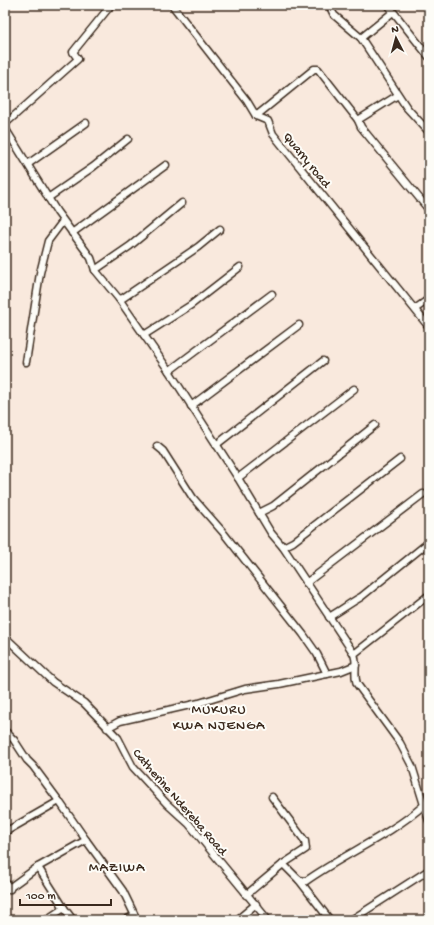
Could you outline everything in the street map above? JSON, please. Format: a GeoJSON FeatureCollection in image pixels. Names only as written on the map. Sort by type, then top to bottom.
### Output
{"type":"FeatureCollection","features":[{"type":"Feature","properties":{"kind":"street"},"geometry":{"type":"LineString","coordinates":[[5,124],[78,59],[73,52],[111,5]]}},
{"type":"Feature","properties":{"kind":"street","name":"Quarry road"},"geometry":{"type":"LineString","coordinates":[[172,5],[247,101],[256,116],[268,121],[273,134],[429,327]]}},
{"type":"Feature","properties":{"kind":"street"},"geometry":{"type":"LineString","coordinates":[[329,5],[334,16],[361,38],[384,71],[398,95],[429,132]]}},
{"type":"Feature","properties":{"kind":"street"},"geometry":{"type":"LineString","coordinates":[[388,5],[429,56]]}},
{"type":"Feature","properties":{"kind":"street"},"geometry":{"type":"LineString","coordinates":[[361,38],[393,12]]}},
{"type":"Feature","properties":{"kind":"street"},"geometry":{"type":"LineString","coordinates":[[256,116],[315,69],[318,70],[358,120],[361,127],[429,210]]}},
{"type":"Feature","properties":{"kind":"street"},"geometry":{"type":"LineString","coordinates":[[358,120],[398,95]]}},
{"type":"Feature","properties":{"kind":"street"},"geometry":{"type":"LineString","coordinates":[[28,164],[86,123]]}},
{"type":"Feature","properties":{"kind":"street"},"geometry":{"type":"LineString","coordinates":[[5,128],[63,221],[91,258],[95,270],[119,299],[169,371],[238,478],[271,533],[283,547],[354,654],[356,665],[354,676],[357,684],[400,743],[412,766],[429,821]]}},
{"type":"Feature","properties":{"kind":"street"},"geometry":{"type":"LineString","coordinates":[[48,198],[93,167],[128,139]]}},
{"type":"Feature","properties":{"kind":"street"},"geometry":{"type":"LineString","coordinates":[[72,232],[166,165]]}},
{"type":"Feature","properties":{"kind":"street"},"geometry":{"type":"LineString","coordinates":[[95,270],[130,246],[182,203]]}},
{"type":"Feature","properties":{"kind":"street"},"geometry":{"type":"LineString","coordinates":[[26,362],[40,273],[48,240],[63,221]]}},
{"type":"Feature","properties":{"kind":"street"},"geometry":{"type":"LineString","coordinates":[[119,299],[123,298],[198,248],[220,229]]}},
{"type":"Feature","properties":{"kind":"street"},"geometry":{"type":"LineString","coordinates":[[144,335],[191,305],[240,267]]}},
{"type":"Feature","properties":{"kind":"street"},"geometry":{"type":"LineString","coordinates":[[169,371],[272,294]]}},
{"type":"Feature","properties":{"kind":"street"},"geometry":{"type":"LineString","coordinates":[[415,309],[429,298]]}},
{"type":"Feature","properties":{"kind":"street"},"geometry":{"type":"LineString","coordinates":[[192,406],[299,325]]}},
{"type":"Feature","properties":{"kind":"street"},"geometry":{"type":"LineString","coordinates":[[216,445],[323,361]]}},
{"type":"Feature","properties":{"kind":"street"},"geometry":{"type":"LineString","coordinates":[[238,478],[354,389]]}},
{"type":"Feature","properties":{"kind":"street"},"geometry":{"type":"LineString","coordinates":[[259,513],[273,506],[376,425]]}},
{"type":"Feature","properties":{"kind":"street"},"geometry":{"type":"LineString","coordinates":[[157,446],[163,450],[193,498],[222,531],[317,654],[327,674]]}},
{"type":"Feature","properties":{"kind":"street"},"geometry":{"type":"LineString","coordinates":[[283,547],[293,542],[400,459]]}},
{"type":"Feature","properties":{"kind":"street"},"geometry":{"type":"LineString","coordinates":[[306,583],[423,494]]}},
{"type":"Feature","properties":{"kind":"street"},"geometry":{"type":"LineString","coordinates":[[329,617],[341,610],[349,602],[361,597],[429,542]]}},
{"type":"Feature","properties":{"kind":"street"},"geometry":{"type":"LineString","coordinates":[[354,654],[429,595]]}},
{"type":"Feature","properties":{"kind":"street","name":"Catherine Ndereba Road"},"geometry":{"type":"LineString","coordinates":[[6,639],[53,682],[84,703],[118,738],[133,766],[167,804],[190,824],[246,895],[256,904],[268,920]]}},
{"type":"Feature","properties":{"kind":"street"},"geometry":{"type":"LineString","coordinates":[[107,728],[120,721],[199,703],[245,689],[327,674],[356,665]]}},
{"type":"Feature","properties":{"kind":"street"},"geometry":{"type":"LineString","coordinates":[[5,731],[14,740],[27,760],[59,801],[123,891],[135,918],[126,920]]}},
{"type":"Feature","properties":{"kind":"street"},"geometry":{"type":"LineString","coordinates":[[246,895],[283,864],[307,847],[305,841],[272,797]]}},
{"type":"Feature","properties":{"kind":"street"},"geometry":{"type":"LineString","coordinates":[[5,832],[59,801]]}},
{"type":"Feature","properties":{"kind":"street"},"geometry":{"type":"LineString","coordinates":[[299,880],[306,881],[329,865],[388,830],[424,805]]}},
{"type":"Feature","properties":{"kind":"street"},"geometry":{"type":"LineString","coordinates":[[5,882],[7,890],[38,867],[86,840]]}},
{"type":"Feature","properties":{"kind":"street"},"geometry":{"type":"LineString","coordinates":[[283,864],[299,880],[330,920]]}},
{"type":"Feature","properties":{"kind":"street"},"geometry":{"type":"LineString","coordinates":[[38,867],[73,920]]}},
{"type":"Feature","properties":{"kind":"street"},"geometry":{"type":"LineString","coordinates":[[351,920],[429,870]]}},
{"type":"Feature","properties":{"kind":"street"},"geometry":{"type":"LineString","coordinates":[[237,920],[256,904]]}},
{"type":"Feature","properties":{"kind":"street"},"geometry":{"type":"LineString","coordinates":[[46,920],[64,908]]}},
{"type":"Feature","properties":{"kind":"district","name":"MUKURU KWA NJENGA"},"geometry":{"type":"Point","coordinates":[219,716]}},
{"type":"Feature","properties":{"kind":"district","name":"MAZIWA"},"geometry":{"type":"Point","coordinates":[117,866]}}]}
